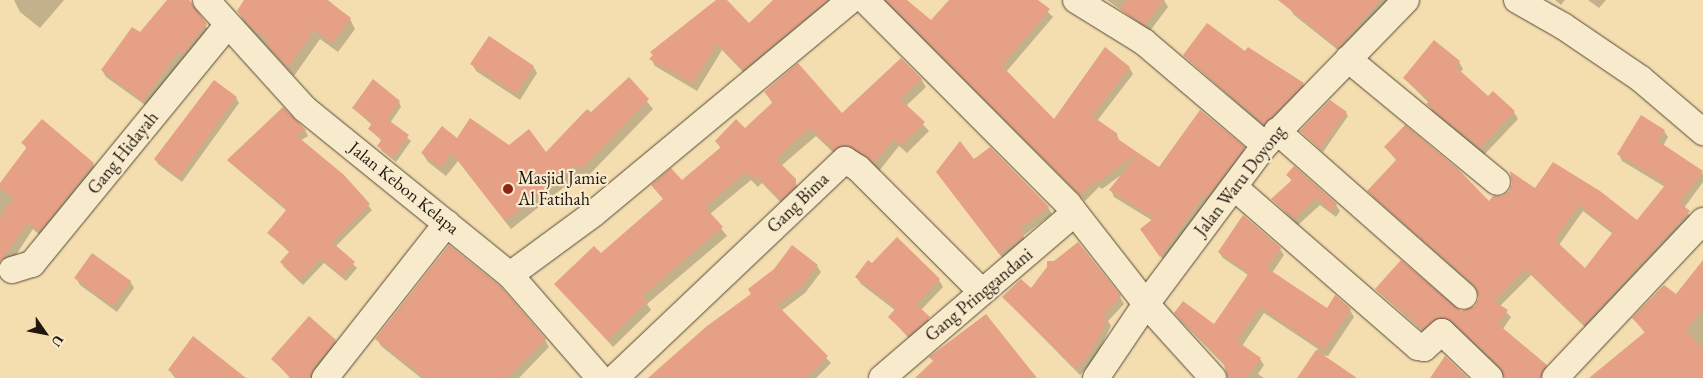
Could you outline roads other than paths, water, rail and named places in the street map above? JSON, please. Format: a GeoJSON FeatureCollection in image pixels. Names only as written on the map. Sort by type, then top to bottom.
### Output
{"type":"FeatureCollection","features":[{"type":"Feature","properties":{"kind":"street"},"geometry":{"type":"LineString","coordinates":[[510,275],[592,214],[851,0]]}},
{"type":"Feature","properties":{"kind":"street"},"geometry":{"type":"LineString","coordinates":[[865,0],[1072,209],[1146,304],[1213,378]]}},
{"type":"Feature","properties":{"kind":"street"},"geometry":{"type":"LineString","coordinates":[[1076,0],[1144,42],[1271,138],[1464,296]]}},
{"type":"Feature","properties":{"kind":"street","name":"Jalan Waru Doyong"},"geometry":{"type":"LineString","coordinates":[[1096,378],[1146,304],[1271,138],[1406,0]]}},
{"type":"Feature","properties":{"kind":"street"},"geometry":{"type":"LineString","coordinates":[[1517,0],[1562,26],[1641,79],[1703,132]]}},
{"type":"Feature","properties":{"kind":"street","name":"Jalan Kebon Kelapa"},"geometry":{"type":"LineString","coordinates":[[219,10],[305,109],[510,275],[600,378]]}},
{"type":"Feature","properties":{"kind":"street","name":"Gang Hidayah"},"geometry":{"type":"LineString","coordinates":[[4,273],[32,264],[219,10]]}},
{"type":"Feature","properties":{"kind":"street"},"geometry":{"type":"LineString","coordinates":[[1348,59],[1497,182]]}},
{"type":"Feature","properties":{"kind":"street","name":"Gang Bima"},"geometry":{"type":"LineString","coordinates":[[615,378],[845,160],[858,168],[981,291]]}},
{"type":"Feature","properties":{"kind":"street"},"geometry":{"type":"LineString","coordinates":[[1234,187],[1418,347],[1424,348],[1442,332],[1490,378]]}},
{"type":"Feature","properties":{"kind":"street","name":"Gang Pringgandani"},"geometry":{"type":"LineString","coordinates":[[882,378],[981,291],[1070,218],[1072,209]]}},
{"type":"Feature","properties":{"kind":"street"},"geometry":{"type":"LineString","coordinates":[[1555,378],[1703,221]]}},
{"type":"Feature","properties":{"kind":"street"},"geometry":{"type":"LineString","coordinates":[[325,378],[447,223]]}},
{"type":"Feature","properties":{"kind":"place","name":"Masjid Jamie Al Fatihah"},"geometry":{"type":"Point","coordinates":[508,189]}}]}
